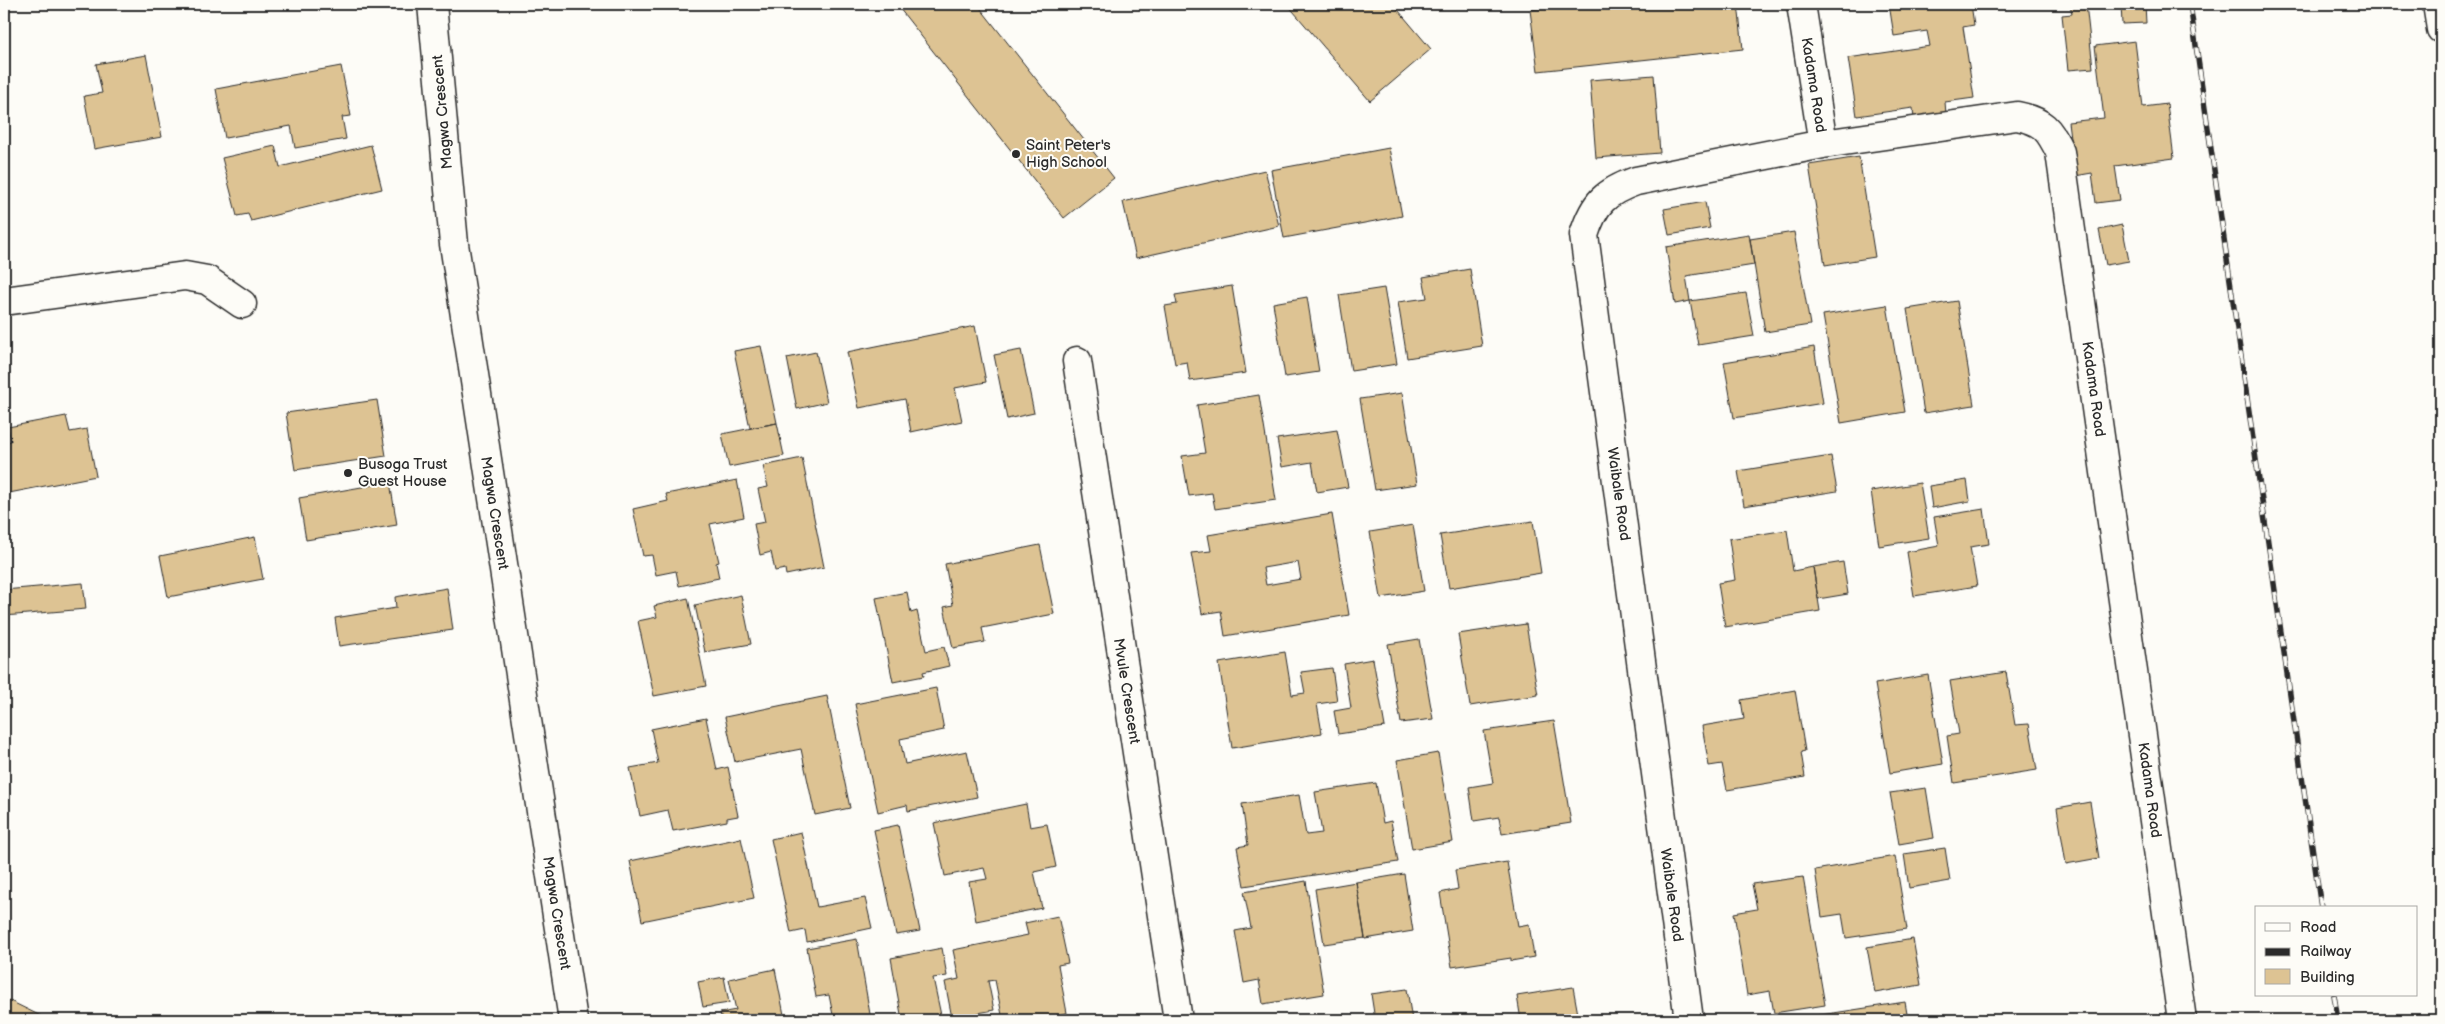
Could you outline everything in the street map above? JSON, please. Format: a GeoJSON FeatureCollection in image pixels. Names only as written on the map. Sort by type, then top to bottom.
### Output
{"type":"FeatureCollection","features":[{"type":"Feature","properties":{"kind":"main road","name":"Magwa Crescent"},"geometry":{"type":"LineString","coordinates":[[432,4],[454,244],[573,1020]]}},
{"type":"Feature","properties":{"kind":"main road","name":"Kadama Road"},"geometry":{"type":"LineString","coordinates":[[1801,4],[1823,144],[2017,116],[2041,123],[2052,136],[2060,152],[2182,1020]]}},
{"type":"Feature","properties":{"kind":"main road"},"geometry":{"type":"LineString","coordinates":[[2438,4],[2441,29]]}},
{"type":"Feature","properties":{"kind":"main road","name":"Waibale Road"},"geometry":{"type":"LineString","coordinates":[[1688,1020],[1584,235],[1591,213],[1616,188],[1636,181],[1823,144]]}},
{"type":"Feature","properties":{"kind":"main road"},"geometry":{"type":"LineString","coordinates":[[4,301],[185,276],[207,280],[242,304]]}},
{"type":"Feature","properties":{"kind":"main road","name":"Mvule Crescent"},"geometry":{"type":"LineString","coordinates":[[1076,361],[1178,1020]]}},
{"type":"Feature","properties":{"kind":"building"},"geometry":{"type":"Polygon","coordinates":[[[896,4],[977,4],[1114,178],[1064,218],[896,4]]]}},
{"type":"Feature","properties":{"kind":"building"},"geometry":{"type":"Polygon","coordinates":[[[1287,4],[1393,4],[1431,49],[1370,101],[1287,4]]]}},
{"type":"Feature","properties":{"kind":"building"},"geometry":{"type":"Polygon","coordinates":[[[1590,4],[1738,4],[1743,49],[1538,71],[1530,10],[1590,4]]]}},
{"type":"Feature","properties":{"kind":"building"},"geometry":{"type":"Polygon","coordinates":[[[1889,4],[1971,4],[1974,25],[1963,27],[1974,98],[1945,102],[1946,114],[1914,119],[1913,108],[1857,116],[1848,58],[1930,46],[1927,31],[1894,36],[1889,4]]]}},
{"type":"Feature","properties":{"kind":"building"},"geometry":{"type":"Polygon","coordinates":[[[2070,4],[2086,4],[2093,68],[2068,70],[2062,15],[2072,14],[2070,4]]]}},
{"type":"Feature","properties":{"kind":"building"},"geometry":{"type":"Polygon","coordinates":[[[2121,4],[2145,4],[2146,23],[2122,24],[2121,4]]]}},
{"type":"Feature","properties":{"kind":"building"},"geometry":{"type":"Polygon","coordinates":[[[2135,41],[2143,107],[2167,104],[2174,158],[2115,166],[2120,200],[2096,203],[2092,173],[2075,176],[2068,122],[2104,118],[2095,46],[2135,41]]]}},
{"type":"Feature","properties":{"kind":"building"},"geometry":{"type":"Polygon","coordinates":[[[146,55],[162,137],[94,149],[84,96],[102,93],[96,64],[146,55]]]}},
{"type":"Feature","properties":{"kind":"building"},"geometry":{"type":"Polygon","coordinates":[[[341,66],[351,116],[342,117],[346,139],[295,148],[291,126],[225,138],[216,89],[341,66]]]}},
{"type":"Feature","properties":{"kind":"building"},"geometry":{"type":"Polygon","coordinates":[[[1654,75],[1660,153],[1596,158],[1590,80],[1654,75]]]}},
{"type":"Feature","properties":{"kind":"building"},"geometry":{"type":"Polygon","coordinates":[[[371,145],[382,189],[251,221],[248,214],[237,216],[222,158],[275,146],[280,167],[371,145]]]}},
{"type":"Feature","properties":{"kind":"building"},"geometry":{"type":"Polygon","coordinates":[[[1389,148],[1402,216],[1284,238],[1271,170],[1389,148]]]}},
{"type":"Feature","properties":{"kind":"building"},"geometry":{"type":"Polygon","coordinates":[[[1859,157],[1875,257],[1825,265],[1809,165],[1859,157]]]}},
{"type":"Feature","properties":{"kind":"building"},"geometry":{"type":"Polygon","coordinates":[[[1265,170],[1279,226],[1136,258],[1123,202],[1265,170]]]}},
{"type":"Feature","properties":{"kind":"building"},"geometry":{"type":"Polygon","coordinates":[[[1705,202],[1710,228],[1669,235],[1664,209],[1705,202]]]}},
{"type":"Feature","properties":{"kind":"building"},"geometry":{"type":"Polygon","coordinates":[[[2122,225],[2129,261],[2106,265],[2099,230],[2122,225]]]}},
{"type":"Feature","properties":{"kind":"building"},"geometry":{"type":"Polygon","coordinates":[[[1794,232],[1810,325],[1765,332],[1750,239],[1794,232]]]}},
{"type":"Feature","properties":{"kind":"building"},"geometry":{"type":"Polygon","coordinates":[[[1749,234],[1754,265],[1686,276],[1690,301],[1675,304],[1666,247],[1749,234]]]}},
{"type":"Feature","properties":{"kind":"building"},"geometry":{"type":"Polygon","coordinates":[[[1470,269],[1482,346],[1407,358],[1398,302],[1427,298],[1423,277],[1470,269]]]}},
{"type":"Feature","properties":{"kind":"building"},"geometry":{"type":"Polygon","coordinates":[[[1232,286],[1246,373],[1190,381],[1187,362],[1175,364],[1165,306],[1177,304],[1175,295],[1232,286]]]}},
{"type":"Feature","properties":{"kind":"building"},"geometry":{"type":"Polygon","coordinates":[[[1384,288],[1397,364],[1351,371],[1339,295],[1384,288]]]}},
{"type":"Feature","properties":{"kind":"building"},"geometry":{"type":"Polygon","coordinates":[[[1746,293],[1754,336],[1698,345],[1690,301],[1746,293]]]}},
{"type":"Feature","properties":{"kind":"building"},"geometry":{"type":"Polygon","coordinates":[[[1307,297],[1319,372],[1285,377],[1273,303],[1307,297]]]}},
{"type":"Feature","properties":{"kind":"building"},"geometry":{"type":"Polygon","coordinates":[[[1957,301],[1974,405],[1924,413],[1907,309],[1957,301]]]}},
{"type":"Feature","properties":{"kind":"building"},"geometry":{"type":"Polygon","coordinates":[[[1887,305],[1905,412],[1841,423],[1823,315],[1887,305]]]}},
{"type":"Feature","properties":{"kind":"building"},"geometry":{"type":"Polygon","coordinates":[[[975,326],[986,382],[955,388],[962,421],[911,432],[905,399],[859,408],[847,352],[975,326]]]}},
{"type":"Feature","properties":{"kind":"building"},"geometry":{"type":"Polygon","coordinates":[[[761,346],[777,423],[750,428],[734,351],[761,346]]]}},
{"type":"Feature","properties":{"kind":"building"},"geometry":{"type":"Polygon","coordinates":[[[1814,347],[1823,403],[1734,418],[1724,362],[1814,347]]]}},
{"type":"Feature","properties":{"kind":"building"},"geometry":{"type":"Polygon","coordinates":[[[1021,350],[1034,413],[1007,419],[994,355],[1021,350]]]}},
{"type":"Feature","properties":{"kind":"building"},"geometry":{"type":"Polygon","coordinates":[[[816,352],[827,402],[797,409],[787,358],[816,352]]]}},
{"type":"Feature","properties":{"kind":"building"},"geometry":{"type":"Polygon","coordinates":[[[1402,393],[1417,484],[1375,490],[1360,399],[1402,393]]]}},
{"type":"Feature","properties":{"kind":"building"},"geometry":{"type":"Polygon","coordinates":[[[1259,395],[1276,500],[1215,509],[1212,493],[1189,496],[1182,456],[1205,453],[1197,405],[1259,395]]]}},
{"type":"Feature","properties":{"kind":"building"},"geometry":{"type":"Polygon","coordinates":[[[377,400],[386,456],[295,470],[286,413],[377,400]]]}},
{"type":"Feature","properties":{"kind":"building"},"geometry":{"type":"Polygon","coordinates":[[[66,416],[70,432],[87,429],[96,476],[4,494],[4,443],[11,441],[8,427],[66,416]]]}},
{"type":"Feature","properties":{"kind":"building"},"geometry":{"type":"Polygon","coordinates":[[[777,423],[784,456],[729,467],[722,434],[777,423]]]}},
{"type":"Feature","properties":{"kind":"building"},"geometry":{"type":"Polygon","coordinates":[[[1337,430],[1348,487],[1317,492],[1312,462],[1282,467],[1277,439],[1337,430]]]}},
{"type":"Feature","properties":{"kind":"building"},"geometry":{"type":"Polygon","coordinates":[[[1831,456],[1837,491],[1744,506],[1738,471],[1831,456]]]}},
{"type":"Feature","properties":{"kind":"building"},"geometry":{"type":"Polygon","coordinates":[[[802,458],[824,567],[786,575],[785,569],[775,571],[771,552],[760,555],[754,524],[765,522],[758,489],[768,487],[763,466],[802,458]]]}},
{"type":"Feature","properties":{"kind":"building"},"geometry":{"type":"Polygon","coordinates":[[[737,480],[744,517],[710,524],[719,562],[716,563],[719,578],[679,586],[676,571],[656,575],[652,555],[643,556],[633,509],[668,501],[666,494],[737,480]]]}},
{"type":"Feature","properties":{"kind":"building"},"geometry":{"type":"Polygon","coordinates":[[[1967,480],[1970,501],[1932,508],[1929,486],[1967,480]]]}},
{"type":"Feature","properties":{"kind":"building"},"geometry":{"type":"Polygon","coordinates":[[[390,482],[397,525],[306,540],[299,498],[390,482]]]}},
{"type":"Feature","properties":{"kind":"building"},"geometry":{"type":"Polygon","coordinates":[[[1920,483],[1929,538],[1879,546],[1871,491],[1920,483]]]}},
{"type":"Feature","properties":{"kind":"building"},"geometry":{"type":"Polygon","coordinates":[[[1984,509],[1989,544],[1970,547],[1977,586],[1914,596],[1907,552],[1939,546],[1934,517],[1984,509]]]}},
{"type":"Feature","properties":{"kind":"building"},"geometry":{"type":"Polygon","coordinates":[[[1332,514],[1349,615],[1225,636],[1221,611],[1202,614],[1191,553],[1211,551],[1208,535],[1332,514]],[[1298,562],[1263,568],[1266,585],[1301,579],[1298,562]]]}},
{"type":"Feature","properties":{"kind":"building"},"geometry":{"type":"Polygon","coordinates":[[[1533,521],[1541,573],[1449,588],[1440,535],[1533,521]]]}},
{"type":"Feature","properties":{"kind":"building"},"geometry":{"type":"Polygon","coordinates":[[[1413,525],[1424,591],[1381,598],[1370,532],[1413,525]]]}},
{"type":"Feature","properties":{"kind":"building"},"geometry":{"type":"Polygon","coordinates":[[[1787,530],[1793,571],[1813,567],[1820,611],[1725,627],[1718,583],[1735,580],[1729,539],[1787,530]]]}},
{"type":"Feature","properties":{"kind":"building"},"geometry":{"type":"Polygon","coordinates":[[[255,537],[263,579],[168,597],[160,556],[255,537]]]}},
{"type":"Feature","properties":{"kind":"building"},"geometry":{"type":"Polygon","coordinates":[[[1040,545],[1054,614],[982,628],[985,642],[953,648],[944,607],[953,605],[945,564],[1040,545]]]}},
{"type":"Feature","properties":{"kind":"building"},"geometry":{"type":"Polygon","coordinates":[[[1843,562],[1848,594],[1818,599],[1813,567],[1843,562]]]}},
{"type":"Feature","properties":{"kind":"building"},"geometry":{"type":"Polygon","coordinates":[[[83,583],[86,609],[4,616],[4,590],[83,583]]]}},
{"type":"Feature","properties":{"kind":"building"},"geometry":{"type":"Polygon","coordinates":[[[447,588],[453,630],[339,646],[335,618],[396,608],[395,597],[447,588]]]}},
{"type":"Feature","properties":{"kind":"building"},"geometry":{"type":"Polygon","coordinates":[[[907,592],[911,613],[917,611],[926,651],[944,647],[949,666],[923,672],[924,676],[893,682],[876,598],[907,592]]]}},
{"type":"Feature","properties":{"kind":"building"},"geometry":{"type":"Polygon","coordinates":[[[741,595],[751,644],[705,652],[695,605],[741,595]]]}},
{"type":"Feature","properties":{"kind":"building"},"geometry":{"type":"Polygon","coordinates":[[[688,598],[706,686],[654,696],[638,621],[657,617],[654,606],[688,598]]]}},
{"type":"Feature","properties":{"kind":"building"},"geometry":{"type":"Polygon","coordinates":[[[1526,624],[1538,695],[1470,706],[1458,634],[1526,624]]]}},
{"type":"Feature","properties":{"kind":"building"},"geometry":{"type":"Polygon","coordinates":[[[1419,639],[1433,719],[1401,723],[1388,644],[1419,639]]]}},
{"type":"Feature","properties":{"kind":"building"},"geometry":{"type":"Polygon","coordinates":[[[1285,652],[1292,695],[1305,693],[1301,672],[1332,668],[1337,701],[1317,704],[1322,733],[1232,748],[1219,663],[1285,652]]]}},
{"type":"Feature","properties":{"kind":"building"},"geometry":{"type":"Polygon","coordinates":[[[1373,659],[1385,727],[1338,734],[1334,711],[1351,708],[1344,664],[1373,659]]]}},
{"type":"Feature","properties":{"kind":"building"},"geometry":{"type":"Polygon","coordinates":[[[2006,672],[2015,725],[2029,724],[2037,770],[1954,783],[1947,736],[1959,734],[1950,681],[2006,672]]]}},
{"type":"Feature","properties":{"kind":"building"},"geometry":{"type":"Polygon","coordinates":[[[1928,675],[1943,764],[1890,773],[1875,684],[1928,675]]]}},
{"type":"Feature","properties":{"kind":"building"},"geometry":{"type":"Polygon","coordinates":[[[936,688],[944,730],[900,739],[905,764],[967,751],[977,797],[908,811],[907,805],[878,812],[855,704],[936,688]]]}},
{"type":"Feature","properties":{"kind":"building"},"geometry":{"type":"Polygon","coordinates":[[[1795,690],[1805,751],[1801,752],[1805,777],[1727,790],[1722,764],[1709,766],[1702,726],[1744,719],[1741,700],[1795,690]]]}},
{"type":"Feature","properties":{"kind":"building"},"geometry":{"type":"Polygon","coordinates":[[[827,696],[850,808],[815,815],[801,749],[735,762],[725,717],[827,696]]]}},
{"type":"Feature","properties":{"kind":"building"},"geometry":{"type":"Polygon","coordinates":[[[706,718],[717,770],[728,767],[738,816],[727,818],[727,821],[673,831],[668,810],[640,816],[630,768],[658,763],[651,729],[706,718]]]}},
{"type":"Feature","properties":{"kind":"building"},"geometry":{"type":"Polygon","coordinates":[[[1554,721],[1571,823],[1502,834],[1499,817],[1474,821],[1469,787],[1493,783],[1484,731],[1554,721]]]}},
{"type":"Feature","properties":{"kind":"building"},"geometry":{"type":"Polygon","coordinates":[[[1438,753],[1453,842],[1412,849],[1397,760],[1438,753]]]}},
{"type":"Feature","properties":{"kind":"building"},"geometry":{"type":"Polygon","coordinates":[[[1376,783],[1383,823],[1391,821],[1398,862],[1244,886],[1237,847],[1248,845],[1242,804],[1299,795],[1306,835],[1322,833],[1315,792],[1376,783]]]}},
{"type":"Feature","properties":{"kind":"building"},"geometry":{"type":"Polygon","coordinates":[[[1926,788],[1934,838],[1899,844],[1890,793],[1926,788]]]}},
{"type":"Feature","properties":{"kind":"building"},"geometry":{"type":"Polygon","coordinates":[[[2090,802],[2099,858],[2066,864],[2057,808],[2090,802]]]}},
{"type":"Feature","properties":{"kind":"building"},"geometry":{"type":"Polygon","coordinates":[[[1026,804],[1030,827],[1047,824],[1056,867],[1034,872],[1042,908],[976,921],[969,882],[987,879],[984,868],[945,876],[934,823],[1026,804]]]}},
{"type":"Feature","properties":{"kind":"building"},"geometry":{"type":"Polygon","coordinates":[[[898,825],[920,931],[896,935],[874,830],[898,825]]]}},
{"type":"Feature","properties":{"kind":"building"},"geometry":{"type":"Polygon","coordinates":[[[801,832],[817,907],[865,898],[872,928],[807,942],[805,930],[791,933],[771,839],[801,832]]]}},
{"type":"Feature","properties":{"kind":"building"},"geometry":{"type":"Polygon","coordinates":[[[741,838],[754,898],[642,921],[630,861],[741,838]]]}},
{"type":"Feature","properties":{"kind":"building"},"geometry":{"type":"Polygon","coordinates":[[[1945,848],[1950,881],[1909,888],[1904,854],[1945,848]]]}},
{"type":"Feature","properties":{"kind":"building"},"geometry":{"type":"Polygon","coordinates":[[[1895,856],[1907,929],[1846,938],[1842,914],[1822,917],[1815,870],[1895,856]]]}},
{"type":"Feature","properties":{"kind":"building"},"geometry":{"type":"Polygon","coordinates":[[[1507,862],[1518,926],[1529,924],[1534,957],[1511,961],[1511,958],[1452,967],[1440,893],[1458,889],[1455,870],[1507,862]]]}},
{"type":"Feature","properties":{"kind":"building"},"geometry":{"type":"Polygon","coordinates":[[[1404,874],[1413,931],[1365,939],[1356,882],[1404,874]]]}},
{"type":"Feature","properties":{"kind":"building"},"geometry":{"type":"Polygon","coordinates":[[[1803,877],[1825,1005],[1774,1013],[1770,991],[1747,995],[1734,913],[1757,909],[1752,884],[1803,877]]]}},
{"type":"Feature","properties":{"kind":"building"},"geometry":{"type":"Polygon","coordinates":[[[1306,881],[1324,994],[1263,1004],[1259,980],[1244,983],[1235,931],[1251,928],[1244,892],[1306,881]]]}},
{"type":"Feature","properties":{"kind":"building"},"geometry":{"type":"Polygon","coordinates":[[[1356,882],[1365,938],[1324,944],[1315,889],[1356,882]]]}},
{"type":"Feature","properties":{"kind":"building"},"geometry":{"type":"Polygon","coordinates":[[[1058,916],[1068,963],[1058,965],[1067,1013],[1033,1020],[1003,1020],[995,980],[988,981],[994,1010],[952,1018],[945,982],[959,979],[953,950],[1028,935],[1025,923],[1058,916]]]}},
{"type":"Feature","properties":{"kind":"building"},"geometry":{"type":"Polygon","coordinates":[[[857,939],[871,1020],[834,1020],[829,995],[816,997],[807,948],[857,939]]]}},
{"type":"Feature","properties":{"kind":"building"},"geometry":{"type":"Polygon","coordinates":[[[1913,939],[1921,985],[1875,993],[1867,947],[1913,939]]]}},
{"type":"Feature","properties":{"kind":"building"},"geometry":{"type":"Polygon","coordinates":[[[942,948],[947,976],[933,978],[942,1020],[902,1020],[891,958],[942,948]]]}},
{"type":"Feature","properties":{"kind":"building"},"geometry":{"type":"Polygon","coordinates":[[[775,969],[785,1020],[722,1020],[720,1013],[736,1010],[729,979],[775,969]]]}},
{"type":"Feature","properties":{"kind":"building"},"geometry":{"type":"Polygon","coordinates":[[[724,977],[729,1003],[703,1007],[698,982],[724,977]]]}},
{"type":"Feature","properties":{"kind":"building"},"geometry":{"type":"Polygon","coordinates":[[[1573,987],[1579,1020],[1521,1020],[1517,996],[1573,987]]]}},
{"type":"Feature","properties":{"kind":"building"},"geometry":{"type":"Polygon","coordinates":[[[1407,989],[1412,1020],[1375,1020],[1371,994],[1407,989]]]}},
{"type":"Feature","properties":{"kind":"building"},"geometry":{"type":"Polygon","coordinates":[[[4,998],[49,1020],[4,1020],[4,998]]]}},
{"type":"Feature","properties":{"kind":"building"},"geometry":{"type":"Polygon","coordinates":[[[1905,1002],[1908,1020],[1791,1020],[1801,1018],[1905,1002]]]}},
{"type":"Feature","properties":{"kind":"railway"},"geometry":{"type":"LineString","coordinates":[[2190,4],[2321,906]]}},
{"type":"Feature","properties":{"kind":"railway"},"geometry":{"type":"LineString","coordinates":[[2334,996],[2338,1020]]}},
{"type":"Feature","properties":{"kind":"place","name":"Saint Peter's High School"},"geometry":{"type":"Point","coordinates":[1016,154]}},
{"type":"Feature","properties":{"kind":"place","name":"Busoga Trust Guest House"},"geometry":{"type":"Point","coordinates":[348,473]}}]}
